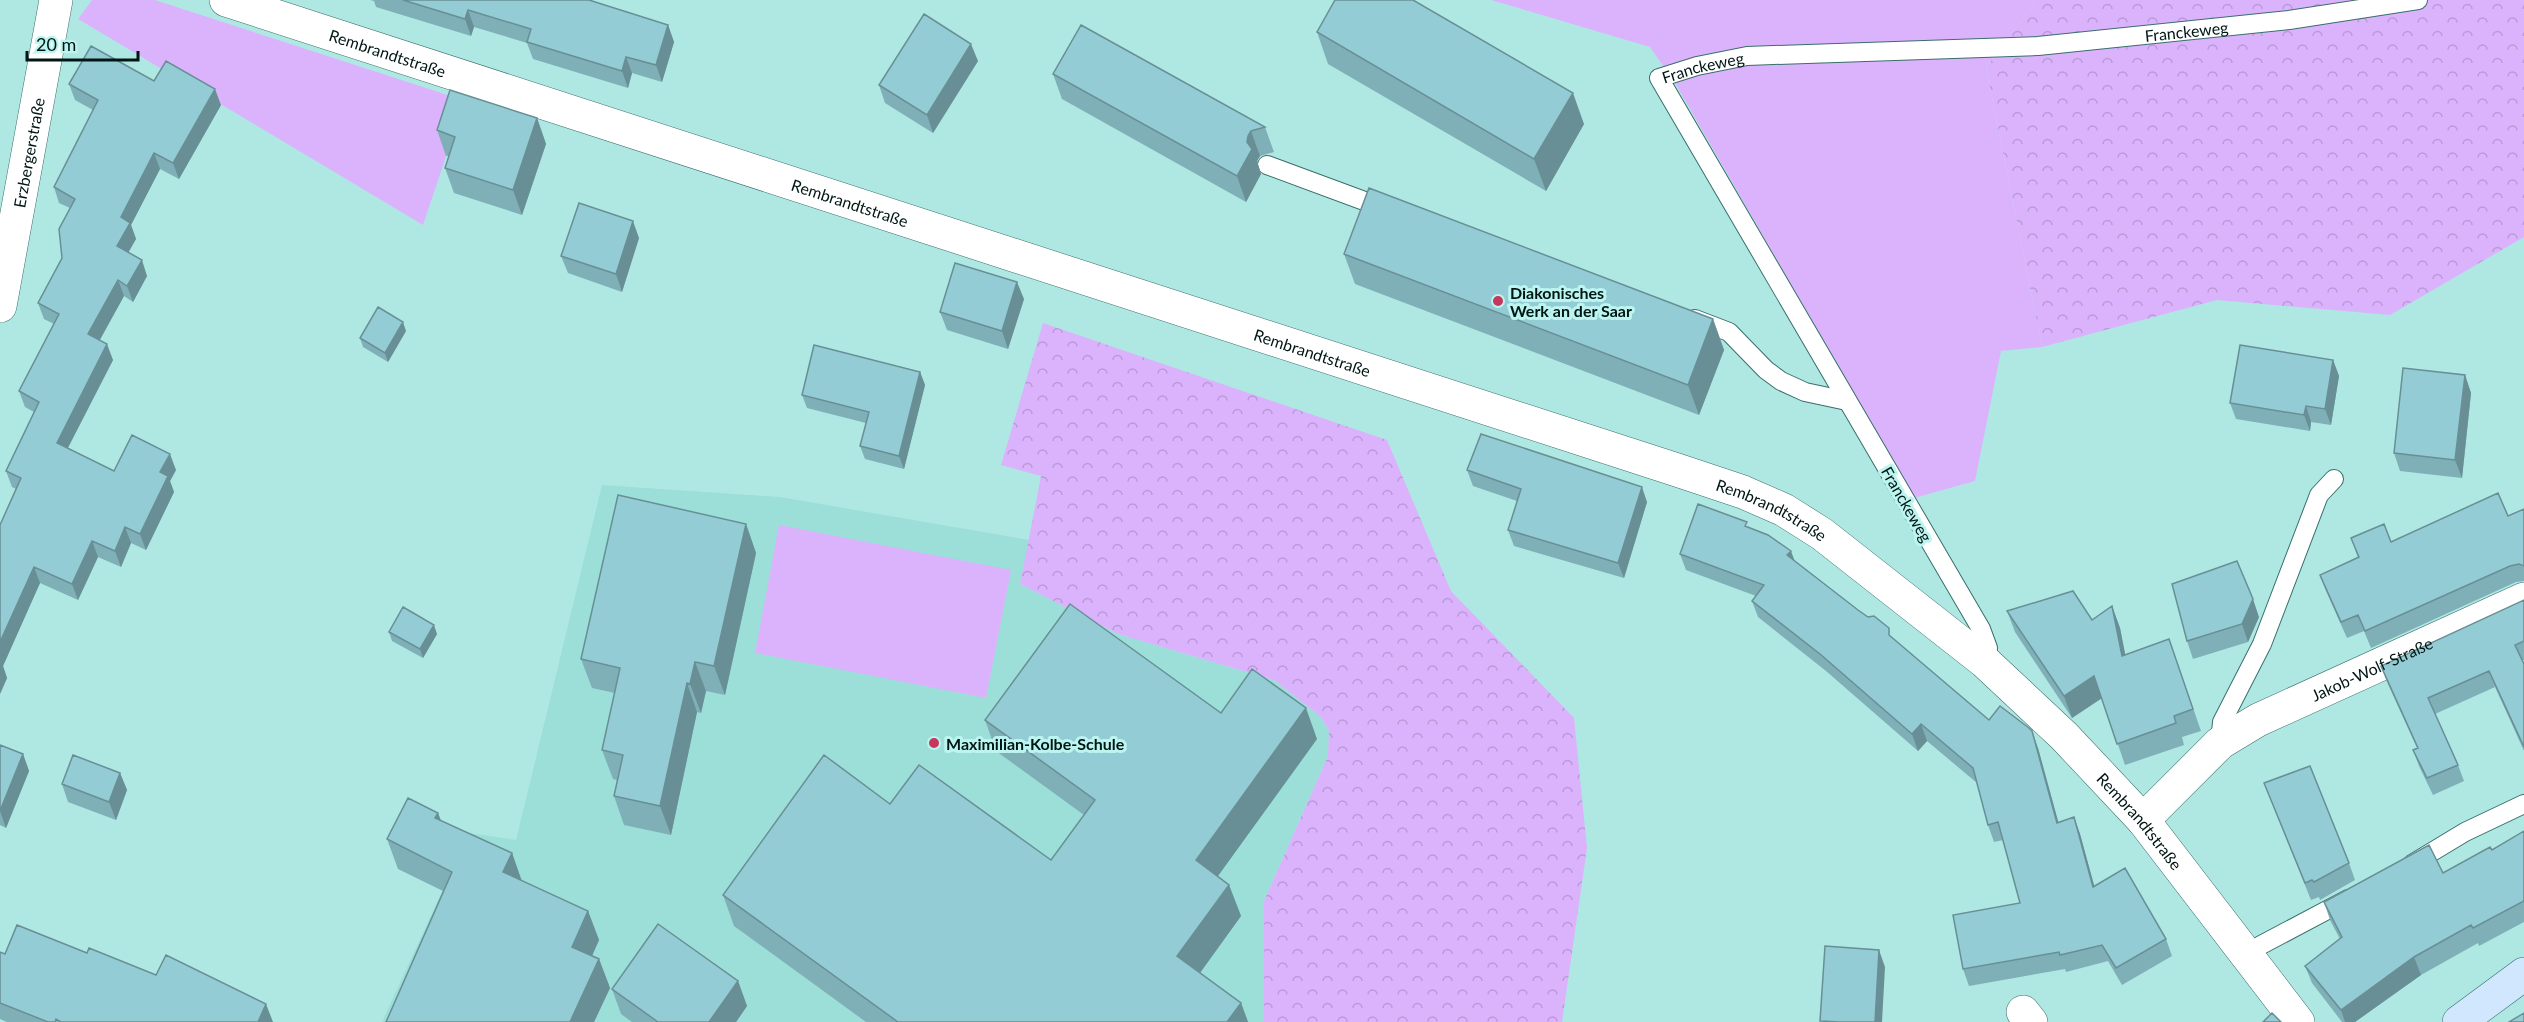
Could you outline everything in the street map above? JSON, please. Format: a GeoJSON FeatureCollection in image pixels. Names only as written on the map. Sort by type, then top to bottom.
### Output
{"type":"FeatureCollection","features":[{"type":"Feature","properties":{"kind":"main road"},"geometry":{"type":"LineString","coordinates":[[2459,1022],[2524,974]]}},
{"type":"Feature","properties":{"kind":"street","name":"Erzbergerstraße"},"geometry":{"type":"LineString","coordinates":[[0,306],[56,0]]}},
{"type":"Feature","properties":{"kind":"street","name":"Rembrandtstraße"},"geometry":{"type":"LineString","coordinates":[[226,0],[1743,492],[1784,510],[1822,534],[1985,662],[2064,736],[2143,820],[2298,1022]]}},
{"type":"Feature","properties":{"kind":"street","name":"Jakob-Wolf-Straße"},"geometry":{"type":"LineString","coordinates":[[2143,820],[2220,743],[2258,720],[2524,599]]}},
{"type":"Feature","properties":{"kind":"lane","name":"Franckeweg"},"geometry":{"type":"LineString","coordinates":[[1985,662],[1988,648],[1981,629],[1659,78],[1697,66],[1747,56],[2038,46],[2289,20],[2418,0]]}},
{"type":"Feature","properties":{"kind":"lane"},"geometry":{"type":"LineString","coordinates":[[1267,165],[1399,214]]}},
{"type":"Feature","properties":{"kind":"lane"},"geometry":{"type":"LineString","coordinates":[[1674,312],[1730,332],[1766,370],[1781,381],[1805,392],[1847,401]]}},
{"type":"Feature","properties":{"kind":"lane"},"geometry":{"type":"LineString","coordinates":[[2220,743],[2222,722],[2262,644],[2319,495],[2334,479]]}},
{"type":"Feature","properties":{"kind":"lane"},"geometry":{"type":"LineString","coordinates":[[2397,872],[2465,832],[2524,804]]}},
{"type":"Feature","properties":{"kind":"lane"},"geometry":{"type":"LineString","coordinates":[[2246,953],[2367,889]]}},
{"type":"Feature","properties":{"kind":"shaded area","name":"Maximilian-Kolbe-Schule"},"geometry":{"type":"Polygon","coordinates":[[[602,485],[780,497],[1029,540],[1021,584],[1118,634],[1274,680],[1321,717],[1329,731],[1328,756],[1264,901],[1264,1022],[382,1022],[469,833],[516,840],[602,485]]]}},
{"type":"Feature","properties":{"kind":"green space"},"geometry":{"type":"Polygon","coordinates":[[[92,0],[155,0],[460,99],[460,115],[423,225],[78,19],[92,0]]]}},
{"type":"Feature","properties":{"kind":"green space"},"geometry":{"type":"Polygon","coordinates":[[[1491,0],[2036,0],[1986,68],[2042,347],[2001,351],[1975,481],[1914,498],[1675,83],[1650,47],[1491,0]]]}},
{"type":"Feature","properties":{"kind":"green space"},"geometry":{"type":"Polygon","coordinates":[[[2036,0],[2524,0],[2524,237],[2390,315],[2217,300],[2042,347],[1986,68],[2036,0]]]}},
{"type":"Feature","properties":{"kind":"green space"},"geometry":{"type":"Polygon","coordinates":[[[1043,323],[1387,440],[1451,591],[1574,718],[1587,848],[1562,1022],[1264,1022],[1264,901],[1328,756],[1329,731],[1321,717],[1274,680],[1118,634],[1020,584],[1041,476],[1001,465],[1043,323]]]}},
{"type":"Feature","properties":{"kind":"green space"},"geometry":{"type":"Polygon","coordinates":[[[779,525],[1011,570],[986,698],[755,653],[779,525]]]}},
{"type":"Feature","properties":{"kind":"building"},"geometry":{"type":"Polygon","coordinates":[[[403,0],[589,0],[668,25],[656,65],[626,57],[622,71],[527,42],[531,29],[468,10],[465,19],[403,0]]]}},
{"type":"Feature","properties":{"kind":"building"},"geometry":{"type":"Polygon","coordinates":[[[1335,0],[1413,0],[1573,93],[1534,159],[1317,32],[1335,0]]]}},
{"type":"Feature","properties":{"kind":"building"},"geometry":{"type":"Polygon","coordinates":[[[924,14],[971,44],[927,115],[879,85],[924,14]]]}},
{"type":"Feature","properties":{"kind":"building"},"geometry":{"type":"Polygon","coordinates":[[[1081,25],[1265,127],[1251,131],[1248,136],[1247,142],[1252,149],[1237,176],[1053,74],[1081,25]]]}},
{"type":"Feature","properties":{"kind":"building"},"geometry":{"type":"Polygon","coordinates":[[[91,46],[154,81],[166,61],[215,89],[173,163],[154,153],[121,217],[130,223],[117,246],[142,260],[127,286],[118,280],[88,334],[107,344],[57,443],[114,471],[132,435],[170,454],[160,472],[168,476],[140,534],[125,527],[115,551],[92,541],[72,584],[34,567],[0,642],[0,525],[21,478],[6,471],[39,402],[19,391],[59,314],[38,303],[62,258],[59,229],[75,199],[54,187],[98,100],[69,84],[91,46]]]}},
{"type":"Feature","properties":{"kind":"building"},"geometry":{"type":"Polygon","coordinates":[[[450,90],[537,118],[513,190],[445,168],[455,137],[437,130],[450,90]]]}},
{"type":"Feature","properties":{"kind":"building","name":"Diakonisches Werk an der Saar"},"geometry":{"type":"Polygon","coordinates":[[[1369,188],[1713,319],[1688,385],[1344,254],[1369,188]]]}},
{"type":"Feature","properties":{"kind":"building"},"geometry":{"type":"Polygon","coordinates":[[[579,203],[633,221],[616,274],[561,256],[579,203]]]}},
{"type":"Feature","properties":{"kind":"building"},"geometry":{"type":"Polygon","coordinates":[[[955,263],[1017,282],[1002,331],[940,312],[955,263]]]}},
{"type":"Feature","properties":{"kind":"building"},"geometry":{"type":"Polygon","coordinates":[[[378,307],[403,322],[385,353],[360,338],[378,307]]]}},
{"type":"Feature","properties":{"kind":"building"},"geometry":{"type":"Polygon","coordinates":[[[814,345],[920,372],[899,456],[860,446],[869,412],[802,395],[814,345]]]}},
{"type":"Feature","properties":{"kind":"building"},"geometry":{"type":"Polygon","coordinates":[[[2240,345],[2333,360],[2325,409],[2306,406],[2304,415],[2230,403],[2240,345]]]}},
{"type":"Feature","properties":{"kind":"building"},"geometry":{"type":"Polygon","coordinates":[[[2403,368],[2465,375],[2455,460],[2394,453],[2403,368]]]}},
{"type":"Feature","properties":{"kind":"building"},"geometry":{"type":"Polygon","coordinates":[[[1481,434],[1642,487],[1618,563],[1508,530],[1521,489],[1467,470],[1481,434]]]}},
{"type":"Feature","properties":{"kind":"building"},"geometry":{"type":"Polygon","coordinates":[[[2498,493],[2508,516],[2524,509],[2524,566],[2519,564],[2510,566],[2365,631],[2358,615],[2341,622],[2320,575],[2359,557],[2351,538],[2384,524],[2391,542],[2498,493]]]}},
{"type":"Feature","properties":{"kind":"building"},"geometry":{"type":"Polygon","coordinates":[[[618,495],[746,524],[714,666],[695,662],[690,684],[687,683],[660,806],[614,796],[623,755],[602,750],[620,668],[581,659],[618,495]]]}},
{"type":"Feature","properties":{"kind":"building"},"geometry":{"type":"Polygon","coordinates":[[[1698,504],[1747,522],[1745,526],[1768,535],[1791,551],[1787,555],[1858,610],[1868,617],[1874,616],[1889,628],[1889,635],[1989,720],[2000,706],[2029,728],[2032,731],[2057,823],[2074,817],[2093,887],[2125,868],[2166,939],[2116,968],[2102,945],[2060,955],[2059,952],[1963,969],[1953,915],[2020,903],[1998,822],[1988,825],[1973,768],[1921,724],[1912,734],[1820,654],[1752,601],[1764,585],[1680,554],[1698,504]]]}},
{"type":"Feature","properties":{"kind":"building"},"geometry":{"type":"Polygon","coordinates":[[[2237,561],[2253,599],[2242,624],[2187,641],[2172,584],[2237,561]]]}},
{"type":"Feature","properties":{"kind":"building"},"geometry":{"type":"Polygon","coordinates":[[[2073,591],[2092,620],[2112,606],[2122,656],[2169,639],[2193,709],[2174,716],[2176,723],[2117,744],[2094,676],[2064,696],[2007,611],[2073,591]]]}},
{"type":"Feature","properties":{"kind":"building"},"geometry":{"type":"Polygon","coordinates":[[[2524,600],[2524,641],[2515,645],[2524,664],[2524,747],[2489,671],[2428,698],[2458,765],[2427,778],[2413,750],[2418,748],[2381,666],[2524,600]]]}},
{"type":"Feature","properties":{"kind":"building"},"geometry":{"type":"Polygon","coordinates":[[[1070,604],[1221,713],[1252,669],[1306,708],[1196,860],[1229,885],[1177,956],[1241,1003],[1227,1022],[898,1022],[723,895],[824,755],[890,804],[919,765],[1051,860],[1095,800],[985,720],[1070,604]]]}},
{"type":"Feature","properties":{"kind":"building"},"geometry":{"type":"Polygon","coordinates":[[[403,607],[434,625],[420,649],[389,632],[403,607]]]}},
{"type":"Feature","properties":{"kind":"building"},"geometry":{"type":"Polygon","coordinates":[[[0,745],[23,754],[0,811],[0,745]]]}},
{"type":"Feature","properties":{"kind":"building"},"geometry":{"type":"Polygon","coordinates":[[[73,755],[120,773],[109,802],[62,784],[73,755]]]}},
{"type":"Feature","properties":{"kind":"building"},"geometry":{"type":"Polygon","coordinates":[[[2310,766],[2349,863],[2314,882],[2312,880],[2305,883],[2264,783],[2310,766]]]}},
{"type":"Feature","properties":{"kind":"building"},"geometry":{"type":"Polygon","coordinates":[[[408,798],[438,813],[435,818],[512,853],[503,872],[588,911],[572,947],[599,959],[570,1022],[386,1022],[452,872],[387,839],[408,798]]]}},
{"type":"Feature","properties":{"kind":"building"},"geometry":{"type":"Polygon","coordinates":[[[2524,831],[2524,901],[2473,928],[2471,925],[2414,957],[2341,1010],[2305,966],[2342,937],[2324,902],[2429,845],[2443,873],[2490,847],[2492,850],[2524,831]]]}},
{"type":"Feature","properties":{"kind":"building"},"geometry":{"type":"Polygon","coordinates":[[[658,924],[738,981],[709,1022],[658,1022],[612,989],[658,924]]]}},
{"type":"Feature","properties":{"kind":"building"},"geometry":{"type":"Polygon","coordinates":[[[17,925],[87,953],[89,948],[156,975],[166,955],[266,1004],[258,1022],[61,1022],[56,1019],[55,1022],[48,1022],[0,1003],[0,952],[5,954],[17,925]]]}},
{"type":"Feature","properties":{"kind":"building"},"geometry":{"type":"Polygon","coordinates":[[[1825,946],[1879,950],[1875,1022],[1820,1021],[1825,946]]]}},
{"type":"Feature","properties":{"kind":"building"},"geometry":{"type":"Polygon","coordinates":[[[2272,1013],[2281,1022],[2263,1022],[2272,1013]]]}},
{"type":"Feature","properties":{"kind":"building"},"geometry":{"type":"Polygon","coordinates":[[[2524,1013],[2524,1022],[2509,1022],[2524,1013]]]}},
{"type":"Feature","properties":{"kind":"place","name":"Diakonisches Werk an der Saar"},"geometry":{"type":"Point","coordinates":[1498,301]}},
{"type":"Feature","properties":{"kind":"place","name":"Maximilian-Kolbe-Schule"},"geometry":{"type":"Point","coordinates":[934,743]}}]}
